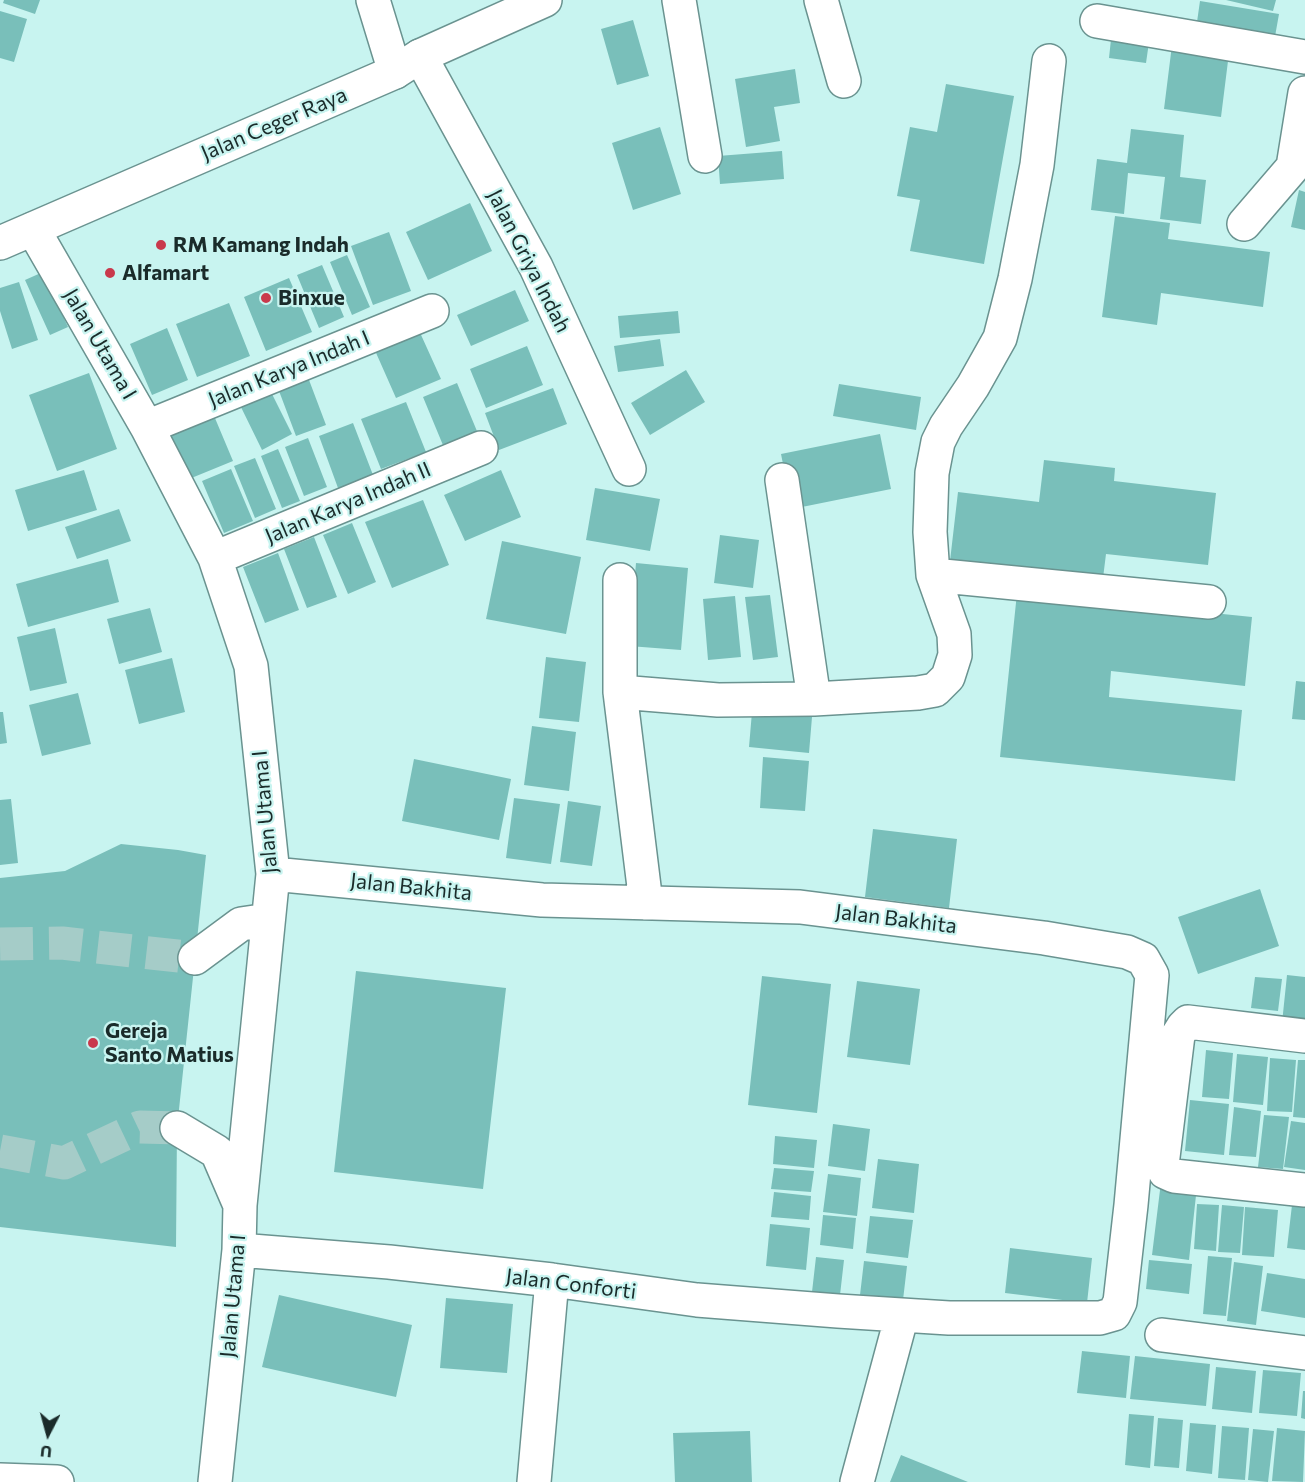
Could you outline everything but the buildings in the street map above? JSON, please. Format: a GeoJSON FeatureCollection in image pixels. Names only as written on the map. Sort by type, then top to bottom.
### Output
{"type":"FeatureCollection","features":[{"type":"Feature","properties":{"kind":"street","name":"Jalan Griya Indah"},"geometry":{"type":"LineString","coordinates":[[373,0],[408,64],[536,267],[629,469]]}},
{"type":"Feature","properties":{"kind":"street","name":"Jalan Ceger Raya"},"geometry":{"type":"LineString","coordinates":[[0,243],[408,64],[545,0]]}},
{"type":"Feature","properties":{"kind":"street"},"geometry":{"type":"LineString","coordinates":[[679,0],[705,156]]}},
{"type":"Feature","properties":{"kind":"street"},"geometry":{"type":"LineString","coordinates":[[821,0],[844,81]]}},
{"type":"Feature","properties":{"kind":"street"},"geometry":{"type":"LineString","coordinates":[[1097,21],[1305,57]]}},
{"type":"Feature","properties":{"kind":"street"},"geometry":{"type":"LineString","coordinates":[[620,692],[718,699],[814,699],[918,693],[935,690],[948,677],[955,655],[954,634],[933,575],[930,532],[932,473],[938,442],[1000,338],[1015,279],[1037,165],[1049,61]]}},
{"type":"Feature","properties":{"kind":"street"},"geometry":{"type":"LineString","coordinates":[[1244,224],[1293,167],[1305,93]]}},
{"type":"Feature","properties":{"kind":"street","name":"Jalan Utama I"},"geometry":{"type":"LineString","coordinates":[[33,229],[147,427],[215,558],[251,666],[273,874],[240,1205],[239,1250],[215,1482]]}},
{"type":"Feature","properties":{"kind":"street","name":"Jalan Karya Indah I"},"geometry":{"type":"LineString","coordinates":[[147,427],[432,311]]}},
{"type":"Feature","properties":{"kind":"street","name":"Jalan Karya Indah II"},"geometry":{"type":"LineString","coordinates":[[215,558],[481,448]]}},
{"type":"Feature","properties":{"kind":"street"},"geometry":{"type":"LineString","coordinates":[[782,480],[814,699]]}},
{"type":"Feature","properties":{"kind":"street"},"geometry":{"type":"LineString","coordinates":[[933,575],[1209,602]]}},
{"type":"Feature","properties":{"kind":"street"},"geometry":{"type":"LineString","coordinates":[[620,580],[620,692],[646,903]]}},
{"type":"Feature","properties":{"kind":"street","name":"Jalan Bakhita"},"geometry":{"type":"LineString","coordinates":[[273,874],[542,900],[800,907],[1044,938],[1127,952],[1143,959],[1152,975],[1120,1302],[1114,1314],[1100,1318]]}},
{"type":"Feature","properties":{"kind":"street"},"geometry":{"type":"LineString","coordinates":[[195,958],[241,924],[268,920]]}},
{"type":"Feature","properties":{"kind":"street"},"geometry":{"type":"LineString","coordinates":[[1305,1036],[1188,1022],[1178,1035],[1162,1165],[1165,1172],[1174,1176],[1305,1191]]}},
{"type":"Feature","properties":{"kind":"street"},"geometry":{"type":"LineString","coordinates":[[177,1128],[217,1152],[240,1205]]}},
{"type":"Feature","properties":{"kind":"street","name":"Jalan Conforti"},"geometry":{"type":"LineString","coordinates":[[239,1250],[389,1262],[552,1280],[697,1300],[949,1318],[1100,1318]]}},
{"type":"Feature","properties":{"kind":"street"},"geometry":{"type":"LineString","coordinates":[[534,1482],[552,1280]]}},
{"type":"Feature","properties":{"kind":"street"},"geometry":{"type":"LineString","coordinates":[[857,1482],[902,1315]]}},
{"type":"Feature","properties":{"kind":"street"},"geometry":{"type":"LineString","coordinates":[[1162,1335],[1305,1353]]}},
{"type":"Feature","properties":{"kind":"street"},"geometry":{"type":"LineString","coordinates":[[0,1480],[57,1482]]}},
{"type":"Feature","properties":{"kind":"tunnel"},"geometry":{"type":"LineString","coordinates":[[0,944],[62,943],[195,958]]}},
{"type":"Feature","properties":{"kind":"tunnel"},"geometry":{"type":"LineString","coordinates":[[0,1151],[64,1163],[140,1127],[177,1128]]}},
{"type":"Feature","properties":{"kind":"place","name":"RM Kamang Indah"},"geometry":{"type":"Point","coordinates":[161,245]}},
{"type":"Feature","properties":{"kind":"place","name":"Alfamart"},"geometry":{"type":"Point","coordinates":[110,273]}},
{"type":"Feature","properties":{"kind":"place","name":"Binxue"},"geometry":{"type":"Point","coordinates":[266,298]}},
{"type":"Feature","properties":{"kind":"place","name":"Gereja Santo Matius"},"geometry":{"type":"Point","coordinates":[93,1043]}}]}
